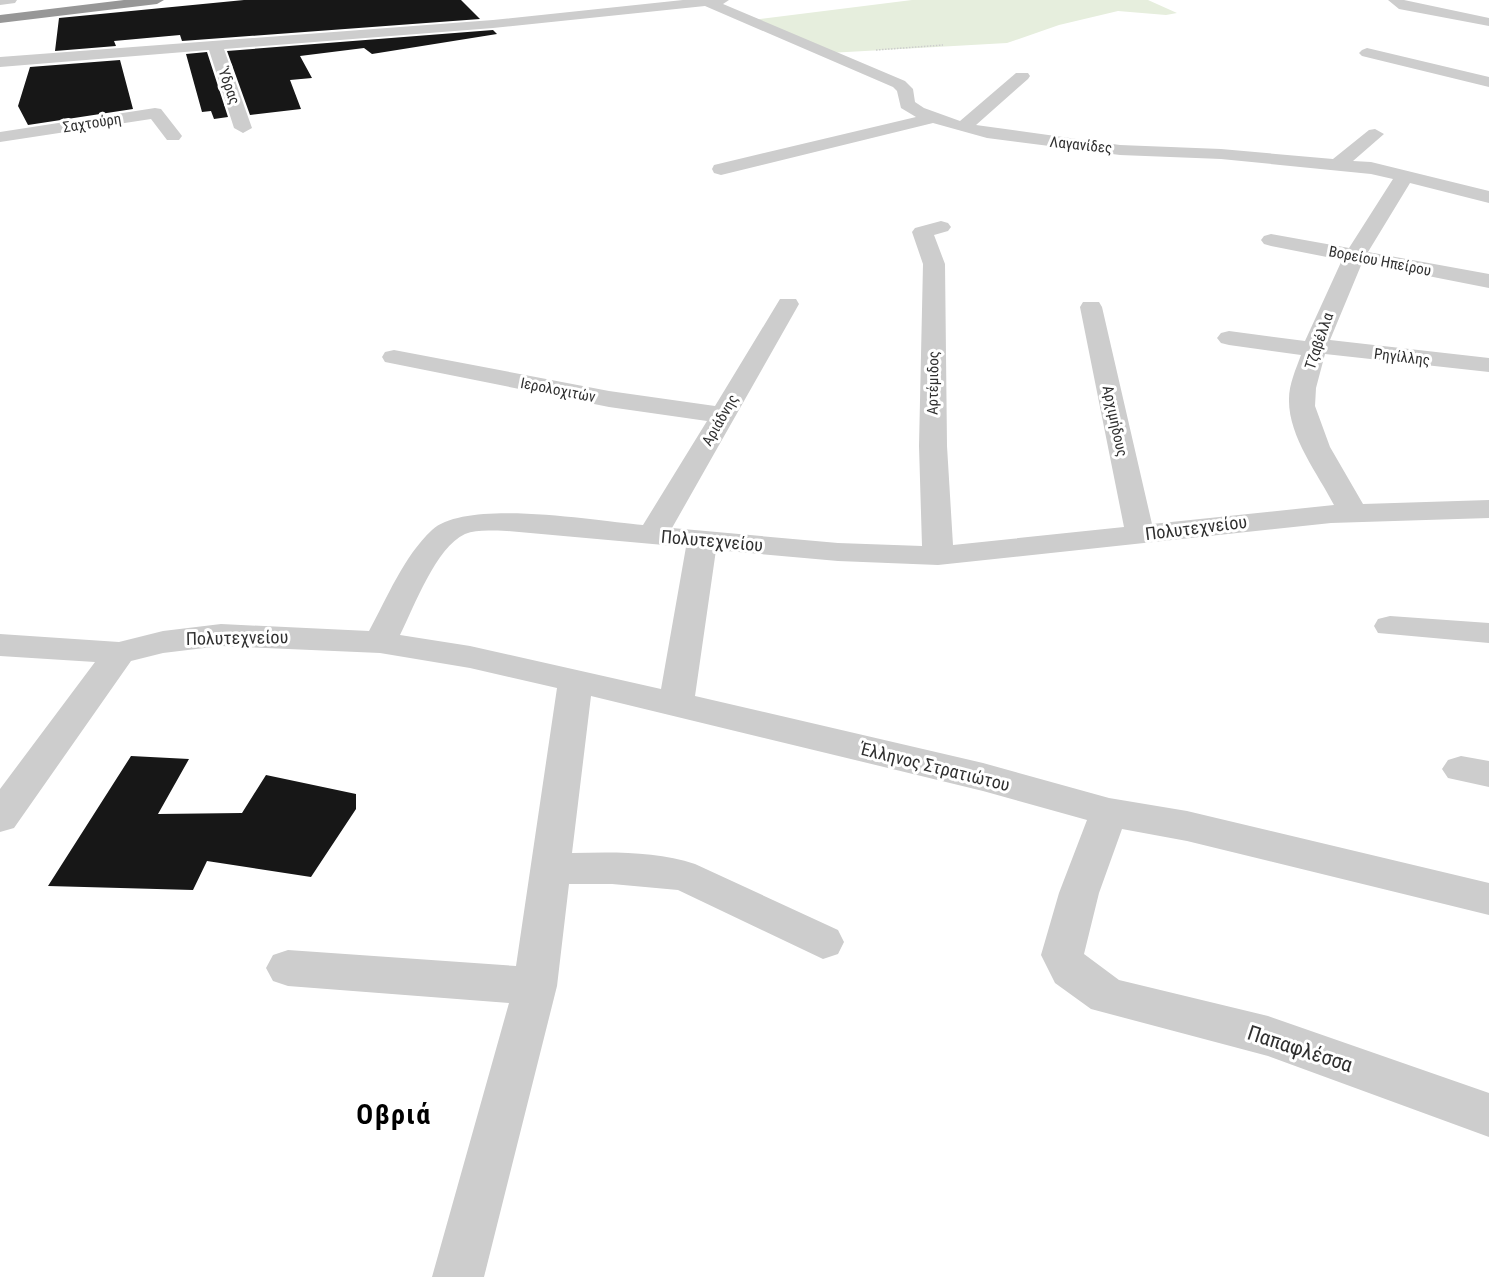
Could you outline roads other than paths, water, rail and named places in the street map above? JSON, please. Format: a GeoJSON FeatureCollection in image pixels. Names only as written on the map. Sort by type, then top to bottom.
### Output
{"type":"FeatureCollection","features":[{"type":"Feature","properties":{"kind":"highway"},"geometry":{"type":"LineString","coordinates":[[0,12],[99,0]]}},
{"type":"Feature","properties":{"kind":"highway"},"geometry":{"type":"LineString","coordinates":[[0,19],[157,0]]}},
{"type":"Feature","properties":{"kind":"street"},"geometry":{"type":"LineString","coordinates":[[0,1],[10,0]]}},
{"type":"Feature","properties":{"kind":"street"},"geometry":{"type":"LineString","coordinates":[[1395,0],[1408,7],[1489,22]]}},
{"type":"Feature","properties":{"kind":"street"},"geometry":{"type":"LineString","coordinates":[[0,63],[493,24],[715,1]]}},
{"type":"Feature","properties":{"kind":"street","name":"Λαγανίδες"},"geometry":{"type":"LineString","coordinates":[[715,1],[903,86],[906,91],[907,104],[932,118],[963,128],[1111,149],[1212,153],[1377,169],[1489,197]]}},
{"type":"Feature","properties":{"kind":"street"},"geometry":{"type":"LineString","coordinates":[[1390,17],[1408,7]]}},
{"type":"Feature","properties":{"kind":"street"},"geometry":{"type":"LineString","coordinates":[[493,24],[504,36]]}},
{"type":"Feature","properties":{"kind":"street","name":"Ύδρας"},"geometry":{"type":"LineString","coordinates":[[215,45],[243,128]]}},
{"type":"Feature","properties":{"kind":"street"},"geometry":{"type":"LineString","coordinates":[[1367,53],[1489,82]]}},
{"type":"Feature","properties":{"kind":"street"},"geometry":{"type":"LineString","coordinates":[[963,128],[1022,76]]}},
{"type":"Feature","properties":{"kind":"street","name":"Σαχτούρη"},"geometry":{"type":"LineString","coordinates":[[0,137],[155,113],[173,136]]}},
{"type":"Feature","properties":{"kind":"street"},"geometry":{"type":"LineString","coordinates":[[721,169],[932,118]]}},
{"type":"Feature","properties":{"kind":"street"},"geometry":{"type":"LineString","coordinates":[[1338,164],[1375,134]]}},
{"type":"Feature","properties":{"kind":"street","name":"Τζαβέλλα"},"geometry":{"type":"LineString","coordinates":[[1353,513],[1316,443],[1303,412],[1302,392],[1314,347],[1355,256],[1378,214],[1405,176]]}},
{"type":"Feature","properties":{"kind":"street","name":"Αρτέμιδος"},"geometry":{"type":"LineString","coordinates":[[938,556],[933,446],[934,264],[922,232],[941,227]]}},
{"type":"Feature","properties":{"kind":"street","name":"Βορείου Ηπείρου"},"geometry":{"type":"LineString","coordinates":[[1271,240],[1489,281]]}},
{"type":"Feature","properties":{"kind":"street","name":"Αριάδνης"},"geometry":{"type":"LineString","coordinates":[[652,536],[788,304]]}},
{"type":"Feature","properties":{"kind":"street","name":"Αρχιμήδους"},"geometry":{"type":"LineString","coordinates":[[1091,307],[1140,535]]}},
{"type":"Feature","properties":{"kind":"street","name":"Ρηγίλλης"},"geometry":{"type":"LineString","coordinates":[[1229,338],[1489,365]]}},
{"type":"Feature","properties":{"kind":"street","name":"Ιερολοχιτών"},"geometry":{"type":"LineString","coordinates":[[394,357],[609,399],[723,415]]}},
{"type":"Feature","properties":{"kind":"street","name":"Πολυτεχνείου"},"geometry":{"type":"LineString","coordinates":[[0,645],[118,653],[163,642],[221,635],[380,642],[433,546],[454,528],[476,523],[507,522],[874,555],[938,556],[1353,513],[1489,509]]}},
{"type":"Feature","properties":{"kind":"street"},"geometry":{"type":"LineString","coordinates":[[676,706],[702,540]]}},
{"type":"Feature","properties":{"kind":"street"},"geometry":{"type":"LineString","coordinates":[[1390,626],[1489,633]]}},
{"type":"Feature","properties":{"kind":"street","name":"Έλληνος Στρατιώτου"},"geometry":{"type":"LineString","coordinates":[[380,642],[470,657],[983,777],[1108,812],[1187,826],[1489,899]]}},
{"type":"Feature","properties":{"kind":"street"},"geometry":{"type":"LineString","coordinates":[[0,818],[118,653]]}},
{"type":"Feature","properties":{"kind":"street"},"geometry":{"type":"LineString","coordinates":[[458,1277],[535,986],[575,682]]}},
{"type":"Feature","properties":{"kind":"street","name":"Παπαφλέσσα"},"geometry":{"type":"LineString","coordinates":[[1108,812],[1079,893],[1062,955],[1070,970],[1107,996],[1268,1036],[1489,1115]]}},
{"type":"Feature","properties":{"kind":"street"},"geometry":{"type":"LineString","coordinates":[[549,869],[612,868],[681,875],[705,884],[823,942]]}},
{"type":"Feature","properties":{"kind":"street"},"geometry":{"type":"LineString","coordinates":[[288,968],[535,986]]}},
{"type":"Feature","properties":{"kind":"district","name":"Οβριά"},"geometry":{"type":"Point","coordinates":[394,1114]}}]}
